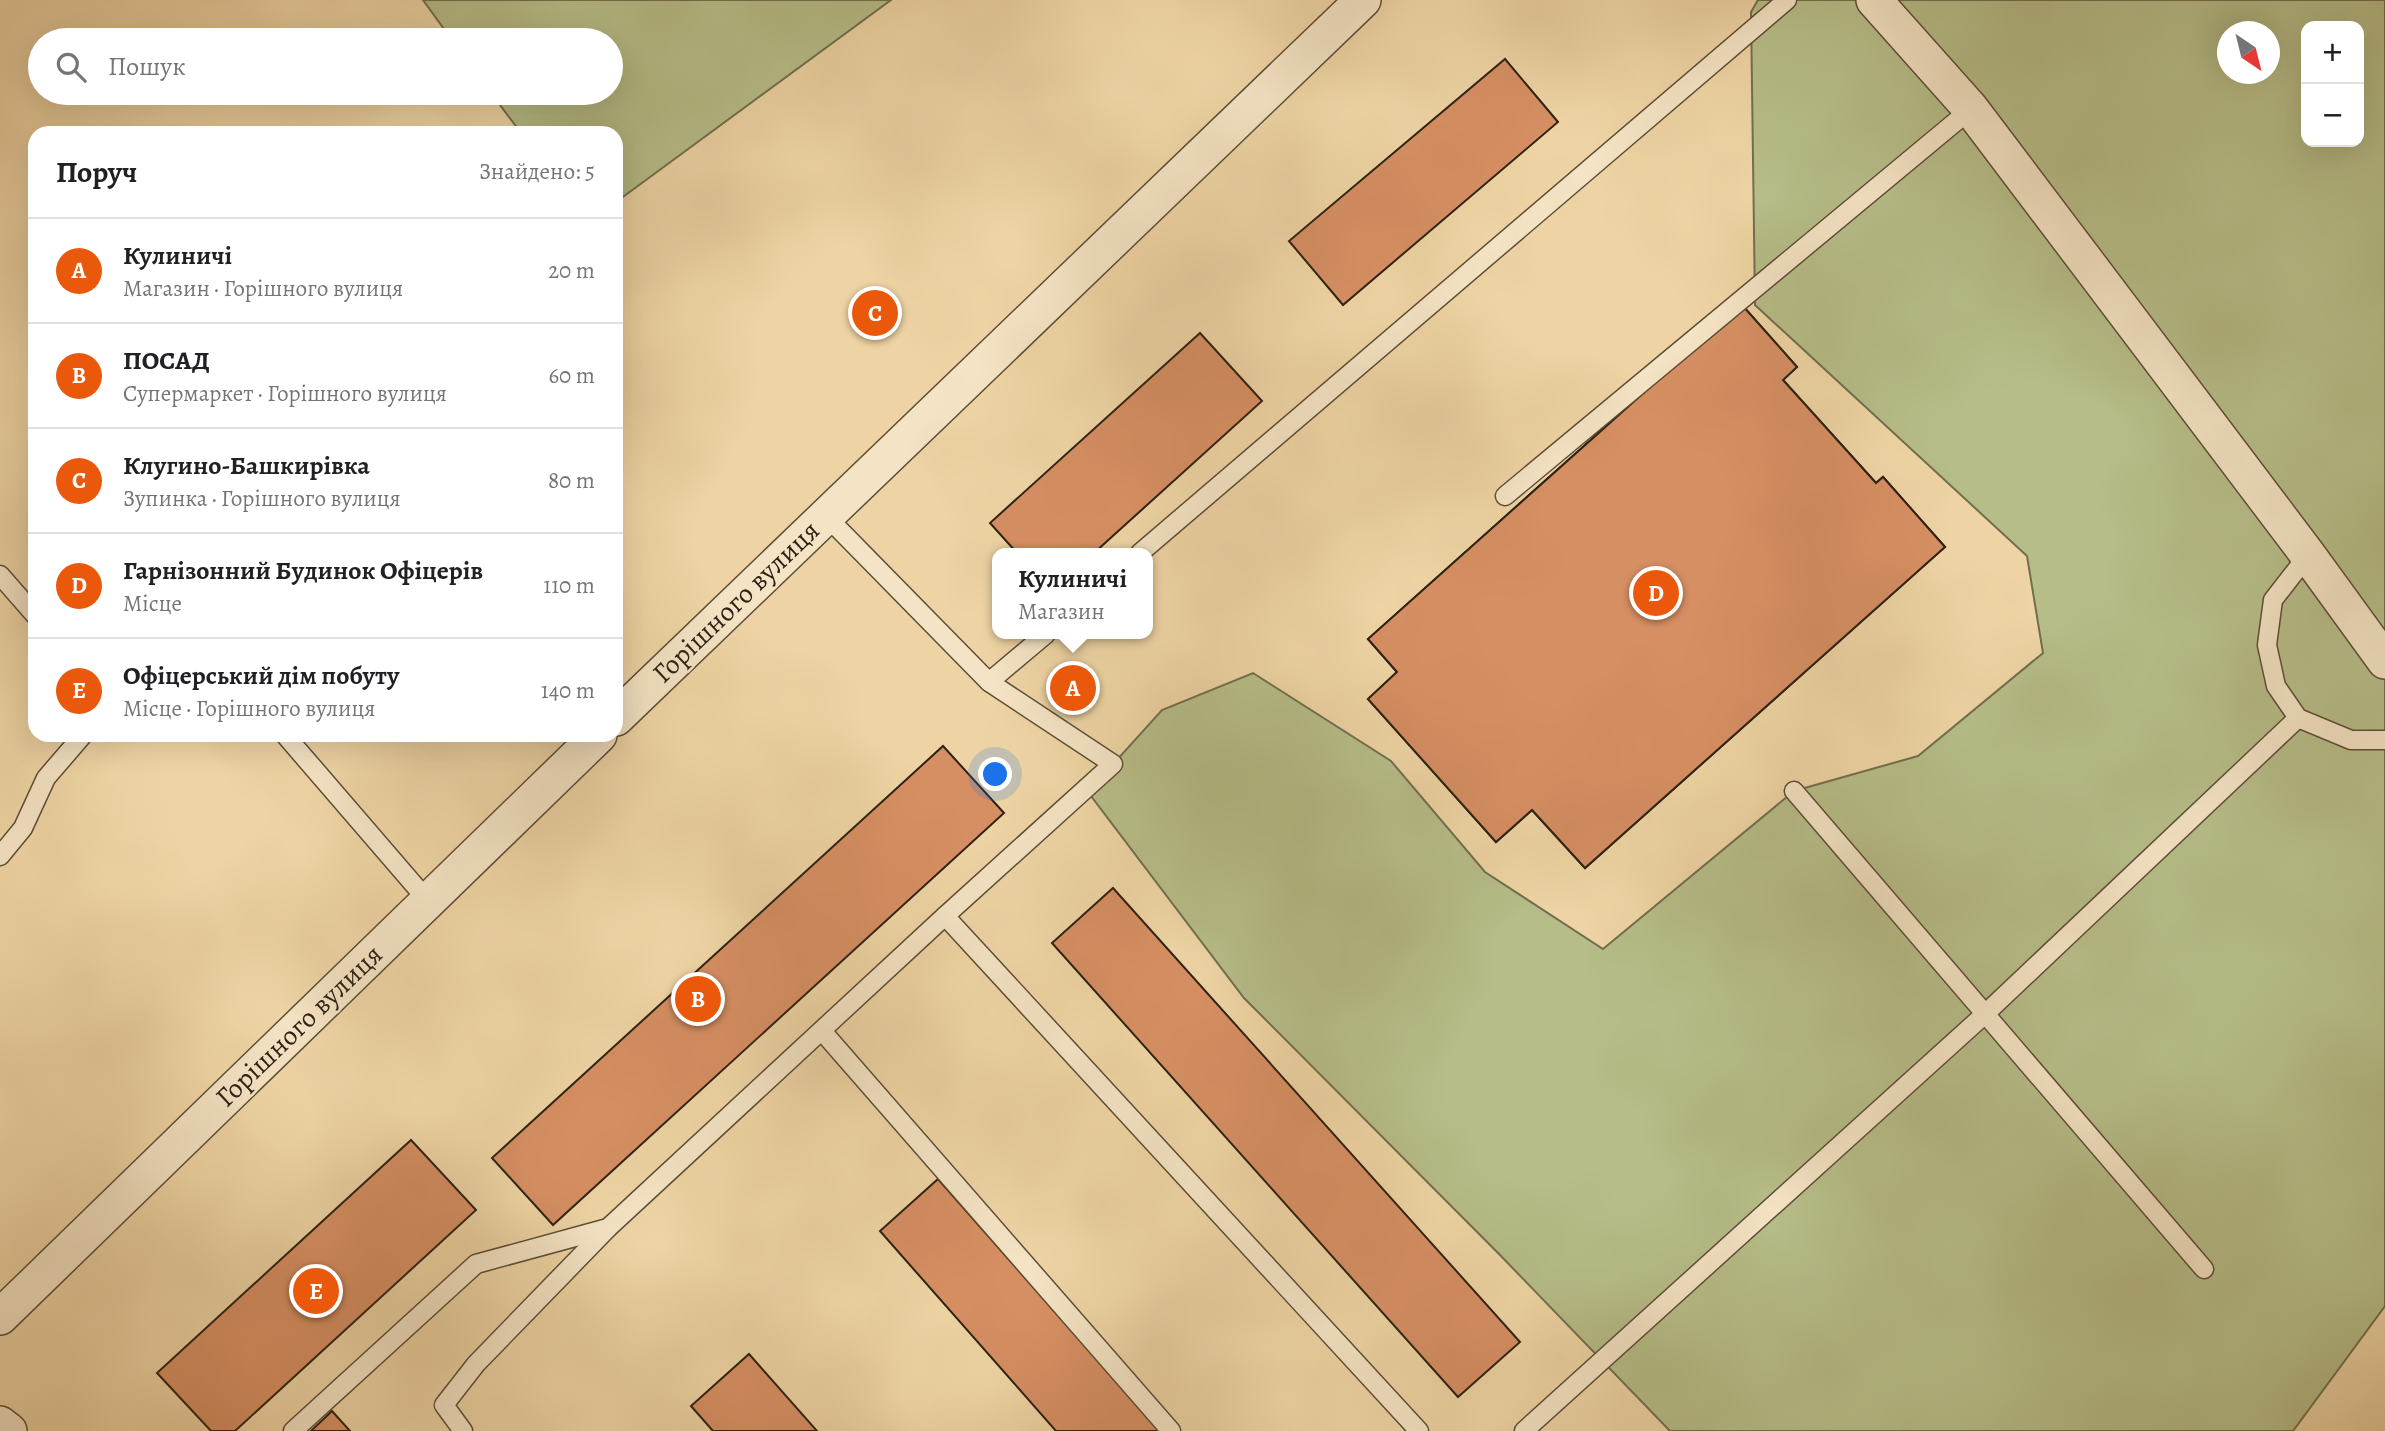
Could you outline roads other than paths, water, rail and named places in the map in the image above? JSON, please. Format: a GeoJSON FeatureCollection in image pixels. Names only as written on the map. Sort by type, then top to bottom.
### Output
{"type":"FeatureCollection","features":[{"type":"Feature","properties":{"kind":"street","name":"Горішного вулиця"},"geometry":{"type":"LineString","coordinates":[[623,711],[1363,0]]}},
{"type":"Feature","properties":{"kind":"street"},"geometry":{"type":"LineString","coordinates":[[1874,0],[1970,109],[2308,555],[2385,661]]}},
{"type":"Feature","properties":{"kind":"street","name":"Горішного вулиця"},"geometry":{"type":"LineString","coordinates":[[0,1317],[592,742]]}},
{"type":"Feature","properties":{"kind":"street"},"geometry":{"type":"LineString","coordinates":[[0,1424],[9,1431]]}},
{"type":"Feature","properties":{"kind":"lane"},"geometry":{"type":"LineString","coordinates":[[1146,548],[1787,0]]}},
{"type":"Feature","properties":{"kind":"lane"},"geometry":{"type":"LineString","coordinates":[[1505,496],[1970,109]]}},
{"type":"Feature","properties":{"kind":"lane"},"geometry":{"type":"LineString","coordinates":[[463,1431],[444,1405],[476,1364],[608,1228],[1113,764],[989,682],[825,515]]}},
{"type":"Feature","properties":{"kind":"lane"},"geometry":{"type":"LineString","coordinates":[[2308,555],[2273,600],[2267,645],[2276,686],[2298,718],[2351,740],[2385,740]]}},
{"type":"Feature","properties":{"kind":"lane"},"geometry":{"type":"LineString","coordinates":[[0,575],[28,607]]}},
{"type":"Feature","properties":{"kind":"lane"},"geometry":{"type":"LineString","coordinates":[[989,682],[1040,639]]}},
{"type":"Feature","properties":{"kind":"lane"},"geometry":{"type":"LineString","coordinates":[[1524,1431],[1985,1014],[2298,718]]}},
{"type":"Feature","properties":{"kind":"lane"},"geometry":{"type":"LineString","coordinates":[[0,856],[23,828],[46,778],[77,742]]}},
{"type":"Feature","properties":{"kind":"lane"},"geometry":{"type":"LineString","coordinates":[[291,742],[428,901]]}},
{"type":"Feature","properties":{"kind":"lane"},"geometry":{"type":"LineString","coordinates":[[1794,791],[2204,1269]]}},
{"type":"Feature","properties":{"kind":"lane"},"geometry":{"type":"LineString","coordinates":[[945,916],[1419,1431]]}},
{"type":"Feature","properties":{"kind":"lane"},"geometry":{"type":"LineString","coordinates":[[822,1031],[1171,1431]]}},
{"type":"Feature","properties":{"kind":"lane"},"geometry":{"type":"LineString","coordinates":[[293,1431],[476,1264],[608,1228]]}},
{"type":"Feature","properties":{"kind":"place","name":"Клугино-Башкирівка"},"geometry":{"type":"Point","coordinates":[875,313]}},
{"type":"Feature","properties":{"kind":"place","name":"Гарнізонний Будинок Офіцерів"},"geometry":{"type":"Point","coordinates":[1656,593]}},
{"type":"Feature","properties":{"kind":"place","name":"Кулиничі"},"geometry":{"type":"Point","coordinates":[1073,688]}},
{"type":"Feature","properties":{"kind":"place","name":"ПОСАД"},"geometry":{"type":"Point","coordinates":[698,999]}},
{"type":"Feature","properties":{"kind":"place","name":"Офіцерський дім побуту"},"geometry":{"type":"Point","coordinates":[316,1291]}}]}
